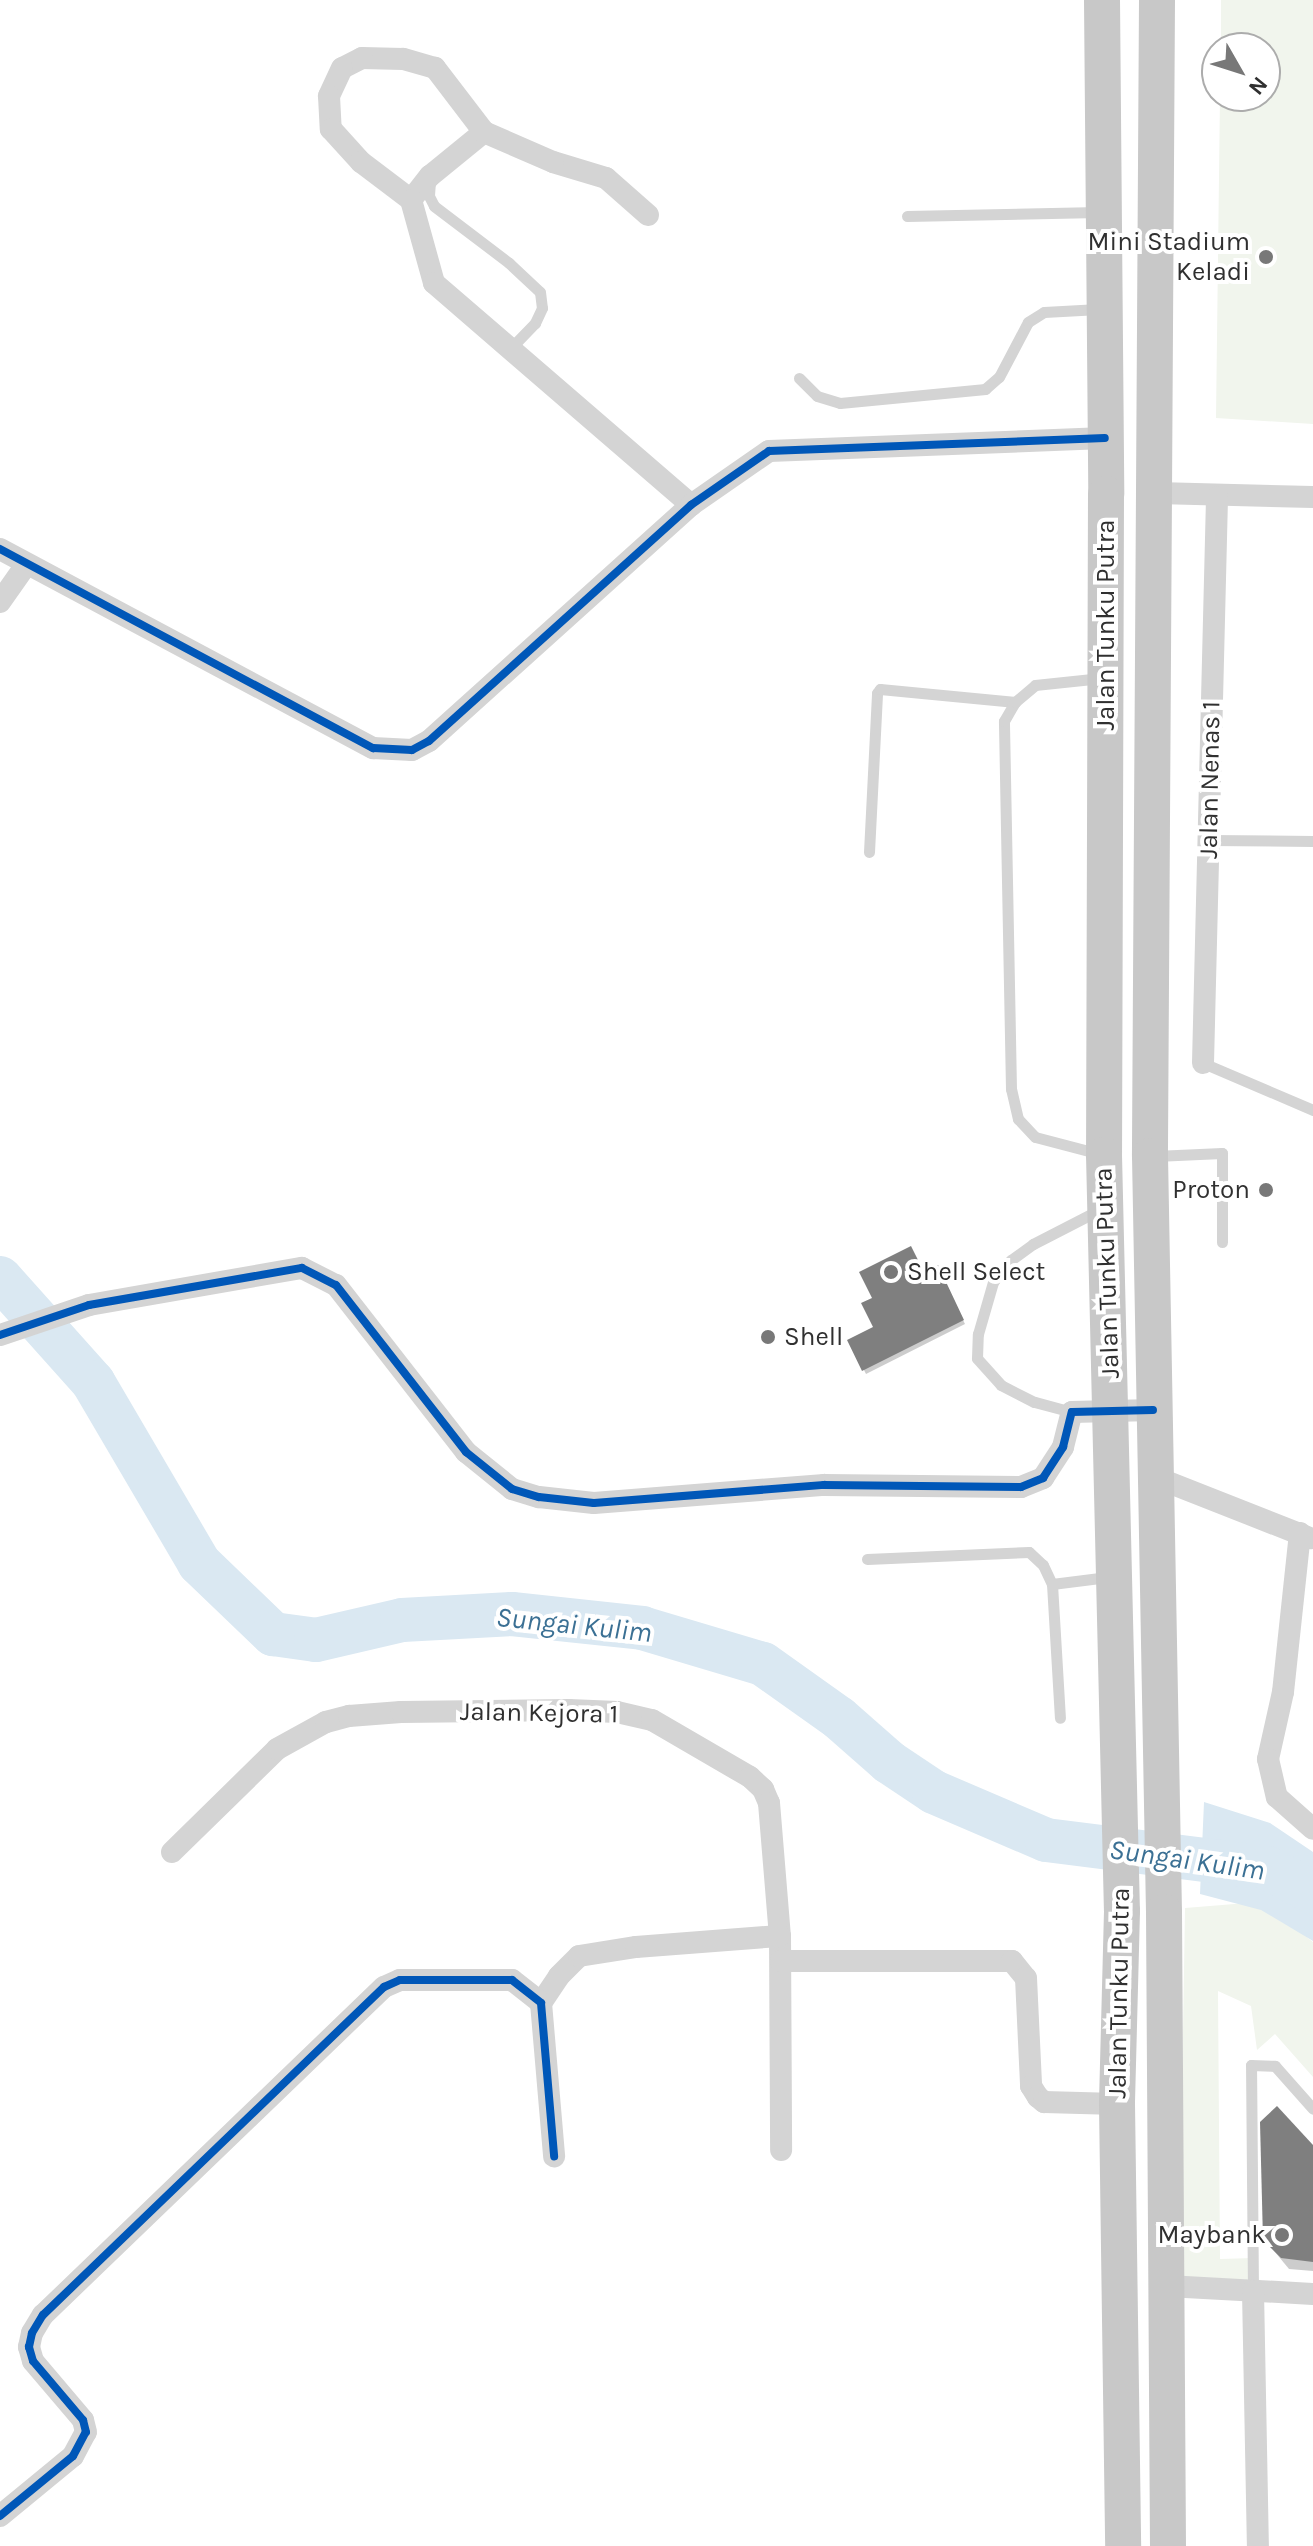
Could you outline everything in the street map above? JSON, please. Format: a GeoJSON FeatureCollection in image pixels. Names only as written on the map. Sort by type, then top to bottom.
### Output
{"type":"FeatureCollection","features":[{"type":"Feature","properties":{"kind":"main road","name":"Jalan Tunku Putra"},"geometry":{"type":"LineString","coordinates":[[1102,0],[1106,570],[1104,1155],[1122,1911],[1117,2104],[1123,2546]]}},
{"type":"Feature","properties":{"kind":"main road","name":"Jalan Tunku Putra"},"geometry":{"type":"LineString","coordinates":[[1157,0],[1157,493],[1150,1156],[1164,1912],[1168,2546]]}},
{"type":"Feature","properties":{"kind":"main road"},"geometry":{"type":"LineString","coordinates":[[1105,423],[1130,471],[1157,493],[1148,498],[1126,523],[1106,570]]}},
{"type":"Feature","properties":{"kind":"main road"},"geometry":{"type":"LineString","coordinates":[[1118,2243],[1138,2245],[1147,2241],[1166,2213]]}},
{"type":"Feature","properties":{"kind":"main road"},"geometry":{"type":"LineString","coordinates":[[1119,2338],[1131,2313],[1147,2293],[1167,2286]]}},
{"type":"Feature","properties":{"kind":"street"},"geometry":{"type":"LineString","coordinates":[[648,215],[606,178],[553,162],[484,132],[435,68],[403,59],[362,58],[342,68],[329,96],[331,129],[361,162],[411,200],[434,283],[691,505]]}},
{"type":"Feature","properties":{"kind":"street"},"geometry":{"type":"LineString","coordinates":[[411,200],[430,176],[484,132]]}},
{"type":"Feature","properties":{"kind":"street"},"geometry":{"type":"LineString","coordinates":[[0,549],[292,701],[373,748],[412,750],[429,741],[691,505],[769,451],[1105,423]]}},
{"type":"Feature","properties":{"kind":"street"},"geometry":{"type":"LineString","coordinates":[[1157,493],[1217,497],[1313,497]]}},
{"type":"Feature","properties":{"kind":"street","name":"Jalan Nenas 1"},"geometry":{"type":"LineString","coordinates":[[1203,1063],[1217,497]]}},
{"type":"Feature","properties":{"kind":"street"},"geometry":{"type":"LineString","coordinates":[[0,602],[26,565]]}},
{"type":"Feature","properties":{"kind":"street"},"geometry":{"type":"LineString","coordinates":[[0,1335],[89,1305],[302,1268],[336,1285],[466,1452],[512,1489],[539,1497],[594,1503],[824,1485],[1021,1487],[1043,1478],[1063,1447],[1072,1412],[1153,1410]]}},
{"type":"Feature","properties":{"kind":"street"},"geometry":{"type":"LineString","coordinates":[[1155,1477],[1306,1536],[1283,1692],[1268,1759],[1277,1797],[1313,1829]]}},
{"type":"Feature","properties":{"kind":"street","name":"Jalan Kejora 1"},"geometry":{"type":"LineString","coordinates":[[172,1852],[277,1749],[326,1722],[349,1716],[401,1712],[617,1712],[652,1720],[750,1777],[763,1789],[773,1825],[780,1936],[781,2150]]}},
{"type":"Feature","properties":{"kind":"street"},"geometry":{"type":"LineString","coordinates":[[541,2003],[559,1976],[579,1956],[636,1947],[780,1936]]}},
{"type":"Feature","properties":{"kind":"street"},"geometry":{"type":"LineString","coordinates":[[781,1961],[1012,1961],[1026,1978],[1031,2086],[1038,2097],[1044,2102],[1117,2104]]}},
{"type":"Feature","properties":{"kind":"street"},"geometry":{"type":"LineString","coordinates":[[0,2516],[73,2456],[86,2432],[83,2420],[33,2361],[29,2347],[32,2333],[43,2315],[380,1991],[400,1980],[512,1980],[541,2003],[545,2014],[554,2156]]}},
{"type":"Feature","properties":{"kind":"street"},"geometry":{"type":"LineString","coordinates":[[1167,2286],[1313,2294]]}},
{"type":"Feature","properties":{"kind":"street"},"geometry":{"type":"LineString","coordinates":[[1253,2291],[1258,2546]]}},
{"type":"Feature","properties":{"kind":"lane"},"geometry":{"type":"LineString","coordinates":[[430,176],[429,196],[434,206],[509,263],[540,292],[542,308],[539,315],[510,349]]}},
{"type":"Feature","properties":{"kind":"lane"},"geometry":{"type":"LineString","coordinates":[[907,216],[1103,212]]}},
{"type":"Feature","properties":{"kind":"lane"},"geometry":{"type":"LineString","coordinates":[[799,378],[817,396],[840,403],[985,389],[999,377],[1028,322],[1044,312],[1104,309]]}},
{"type":"Feature","properties":{"kind":"lane"},"geometry":{"type":"LineString","coordinates":[[1104,1155],[1035,1137],[1018,1119],[1011,1089],[1004,721],[1015,702],[1035,685],[1105,677]]}},
{"type":"Feature","properties":{"kind":"lane"},"geometry":{"type":"LineString","coordinates":[[869,852],[877,693],[880,689],[1015,702]]}},
{"type":"Feature","properties":{"kind":"lane"},"geometry":{"type":"LineString","coordinates":[[1208,840],[1313,841]]}},
{"type":"Feature","properties":{"kind":"lane"},"geometry":{"type":"LineString","coordinates":[[1203,1063],[1313,1110]]}},
{"type":"Feature","properties":{"kind":"lane"},"geometry":{"type":"LineString","coordinates":[[1150,1156],[1222,1153],[1222,1242]]}},
{"type":"Feature","properties":{"kind":"lane"},"geometry":{"type":"LineString","coordinates":[[1072,1412],[1034,1402],[1001,1385],[977,1358],[978,1334],[993,1282],[1011,1260],[1033,1244],[1105,1207]]}},
{"type":"Feature","properties":{"kind":"lane"},"geometry":{"type":"LineString","coordinates":[[867,1559],[1029,1552],[1043,1565],[1052,1584],[1060,1718]]}},
{"type":"Feature","properties":{"kind":"lane"},"geometry":{"type":"LineString","coordinates":[[1052,1584],[1114,1576]]}},
{"type":"Feature","properties":{"kind":"lane"},"geometry":{"type":"LineString","coordinates":[[1253,2291],[1251,2065],[1275,2066],[1313,2109]]}},
{"type":"Feature","properties":{"kind":"shaded area","name":"Mini Stadium Keladi"},"geometry":{"type":"Polygon","coordinates":[[[1221,0],[1313,0],[1313,424],[1216,418],[1220,112],[1281,112],[1281,32],[1221,32],[1221,0]]]}},
{"type":"Feature","properties":{"kind":"shaded area"},"geometry":{"type":"Polygon","coordinates":[[[1204,1802],[1270,1823],[1313,1852],[1313,1941],[1261,1910],[1200,1894],[1204,1802]]]}},
{"type":"Feature","properties":{"kind":"shaded area"},"geometry":{"type":"Polygon","coordinates":[[[1247,1903],[1276,1913],[1313,1942],[1313,2077],[1275,2034],[1257,2050],[1251,2006],[1218,1991],[1220,2259],[1253,2258],[1253,2291],[1179,2284],[1185,1908],[1247,1903]]]}},
{"type":"Feature","properties":{"kind":"building"},"geometry":{"type":"Polygon","coordinates":[[[911,1246],[924,1272],[938,1265],[964,1320],[862,1371],[847,1340],[873,1327],[861,1303],[872,1298],[859,1272],[911,1246]]]}},
{"type":"Feature","properties":{"kind":"building"},"geometry":{"type":"Polygon","coordinates":[[[1277,2106],[1313,2145],[1313,2262],[1281,2258],[1263,2240],[1260,2122],[1277,2106]]]}},
{"type":"Feature","properties":{"kind":"waterway","name":"Sungai Kulim"},"geometry":{"type":"LineString","coordinates":[[0,1278],[93,1382],[199,1563],[273,1634],[316,1640],[402,1620],[512,1614],[642,1628],[763,1664],[839,1718],[889,1762],[934,1792],[1046,1840],[1267,1868],[1313,1892]]}},
{"type":"Feature","properties":{"kind":"cycle path"},"geometry":{"type":"LineString","coordinates":[[0,549],[373,748],[412,750],[429,741],[691,505],[769,451],[1105,438]]}},
{"type":"Feature","properties":{"kind":"cycle path"},"geometry":{"type":"LineString","coordinates":[[0,1335],[89,1305],[302,1268],[336,1285],[466,1452],[512,1489],[539,1497],[594,1503],[824,1485],[1021,1487],[1043,1478],[1063,1447],[1072,1412],[1153,1410]]}},
{"type":"Feature","properties":{"kind":"cycle path"},"geometry":{"type":"LineString","coordinates":[[0,2516],[73,2456],[86,2432],[83,2420],[33,2361],[29,2347],[32,2333],[43,2315],[384,1987],[400,1980],[512,1980],[541,2003],[554,2156]]}},
{"type":"Feature","properties":{"kind":"place","name":"Mini Stadium Keladi"},"geometry":{"type":"Point","coordinates":[1266,257]}},
{"type":"Feature","properties":{"kind":"place","name":"Proton"},"geometry":{"type":"Point","coordinates":[1266,1190]}},
{"type":"Feature","properties":{"kind":"place","name":"Shell Select"},"geometry":{"type":"Point","coordinates":[891,1272]}},
{"type":"Feature","properties":{"kind":"place","name":"Shell"},"geometry":{"type":"Point","coordinates":[768,1337]}},
{"type":"Feature","properties":{"kind":"place","name":"Maybank"},"geometry":{"type":"Point","coordinates":[1282,2235]}}]}
